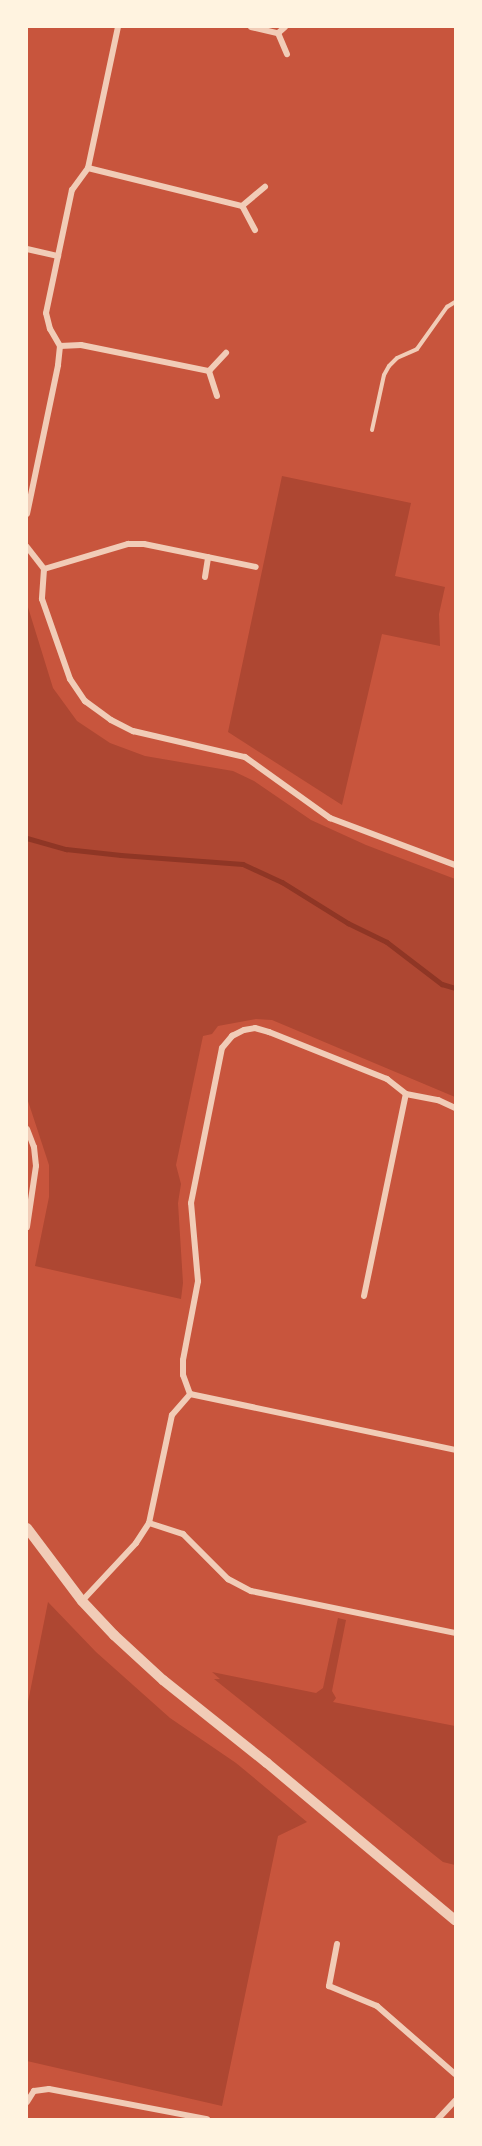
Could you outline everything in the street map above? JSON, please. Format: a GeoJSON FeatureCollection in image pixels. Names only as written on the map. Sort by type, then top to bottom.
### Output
{"type":"FeatureCollection","features":[{"type":"Feature","properties":{"kind":"street"},"geometry":{"type":"LineString","coordinates":[[27,514],[60,346],[50,329],[46,313],[72,190],[88,168],[118,27]]}},
{"type":"Feature","properties":{"kind":"street"},"geometry":{"type":"LineString","coordinates":[[251,27],[278,33]]}},
{"type":"Feature","properties":{"kind":"street"},"geometry":{"type":"LineString","coordinates":[[278,33],[285,27]]}},
{"type":"Feature","properties":{"kind":"street"},"geometry":{"type":"LineString","coordinates":[[278,33],[287,54]]}},
{"type":"Feature","properties":{"kind":"street"},"geometry":{"type":"LineString","coordinates":[[88,168],[242,206],[255,230]]}},
{"type":"Feature","properties":{"kind":"street"},"geometry":{"type":"LineString","coordinates":[[242,206],[265,187]]}},
{"type":"Feature","properties":{"kind":"street"},"geometry":{"type":"LineString","coordinates":[[27,249],[58,256]]}},
{"type":"Feature","properties":{"kind":"street"},"geometry":{"type":"LineString","coordinates":[[60,346],[81,345],[209,371]]}},
{"type":"Feature","properties":{"kind":"street"},"geometry":{"type":"LineString","coordinates":[[209,371],[226,353]]}},
{"type":"Feature","properties":{"kind":"street"},"geometry":{"type":"LineString","coordinates":[[209,371],[217,396]]}},
{"type":"Feature","properties":{"kind":"street"},"geometry":{"type":"LineString","coordinates":[[44,569],[128,544],[144,544],[256,567]]}},
{"type":"Feature","properties":{"kind":"street"},"geometry":{"type":"LineString","coordinates":[[27,547],[44,569],[42,599],[70,679],[85,701],[111,720],[133,730],[245,757],[330,818],[455,865]]}},
{"type":"Feature","properties":{"kind":"street"},"geometry":{"type":"LineString","coordinates":[[205,577],[208,557]]}},
{"type":"Feature","properties":{"kind":"street"},"geometry":{"type":"LineString","coordinates":[[190,1394],[183,1375],[183,1360],[198,1281],[191,1203],[222,1048],[232,1036],[255,1028],[269,1032],[387,1079],[406,1094],[438,1100],[455,1108]]}},
{"type":"Feature","properties":{"kind":"street"},"geometry":{"type":"LineString","coordinates":[[364,1296],[406,1094]]}},
{"type":"Feature","properties":{"kind":"street"},"geometry":{"type":"LineString","coordinates":[[27,1129],[34,1146],[36,1166],[27,1227]]}},
{"type":"Feature","properties":{"kind":"street"},"geometry":{"type":"LineString","coordinates":[[190,1394],[455,1450]]}},
{"type":"Feature","properties":{"kind":"street"},"geometry":{"type":"LineString","coordinates":[[82,1601],[136,1543],[149,1523],[172,1415],[190,1394]]}},
{"type":"Feature","properties":{"kind":"street"},"geometry":{"type":"LineString","coordinates":[[149,1523],[183,1534],[228,1579],[251,1591],[455,1634]]}},
{"type":"Feature","properties":{"kind":"street"},"geometry":{"type":"LineString","coordinates":[[27,1528],[82,1601],[114,1635],[163,1680],[267,1763],[455,1920]]}},
{"type":"Feature","properties":{"kind":"street"},"geometry":{"type":"LineString","coordinates":[[337,1944],[329,1986],[377,2006],[455,2074]]}},
{"type":"Feature","properties":{"kind":"street"},"geometry":{"type":"LineString","coordinates":[[27,2102],[33,2091],[49,2089],[207,2119]]}},
{"type":"Feature","properties":{"kind":"street"},"geometry":{"type":"LineString","coordinates":[[438,2119],[455,2101]]}},
{"type":"Feature","properties":{"kind":"lane"},"geometry":{"type":"LineString","coordinates":[[372,430],[384,375],[389,366],[397,358],[417,350],[447,307],[455,302]]}},
{"type":"Feature","properties":{"kind":"shaded area"},"geometry":{"type":"Polygon","coordinates":[[[282,476],[411,503],[395,576],[445,587],[439,614],[440,646],[382,634],[342,805],[228,732],[282,476]]]}},
{"type":"Feature","properties":{"kind":"shaded area"},"geometry":{"type":"Polygon","coordinates":[[[27,604],[53,688],[77,721],[110,743],[145,756],[233,771],[254,781],[311,820],[366,845],[455,879],[455,1097],[272,1020],[256,1019],[218,1026],[212,1034],[203,1036],[176,1165],[181,1184],[178,1203],[183,1283],[181,1299],[35,1266],[49,1197],[49,1165],[27,1098],[27,604]]]}},
{"type":"Feature","properties":{"kind":"shaded area"},"geometry":{"type":"Polygon","coordinates":[[[48,1602],[96,1652],[170,1718],[236,1763],[307,1822],[278,1836],[222,2106],[27,2061],[27,1707],[48,1602]]]}},
{"type":"Feature","properties":{"kind":"shaded area"},"geometry":{"type":"Polygon","coordinates":[[[338,1618],[346,1620],[332,1691],[336,1698],[333,1702],[455,1726],[455,1865],[443,1862],[214,1679],[220,1679],[212,1672],[316,1693],[323,1688],[338,1618]]]}},
{"type":"Feature","properties":{"kind":"waterway"},"geometry":{"type":"LineString","coordinates":[[27,838],[66,849],[243,864],[282,882],[348,923],[387,942],[442,984],[455,988]]}}]}
